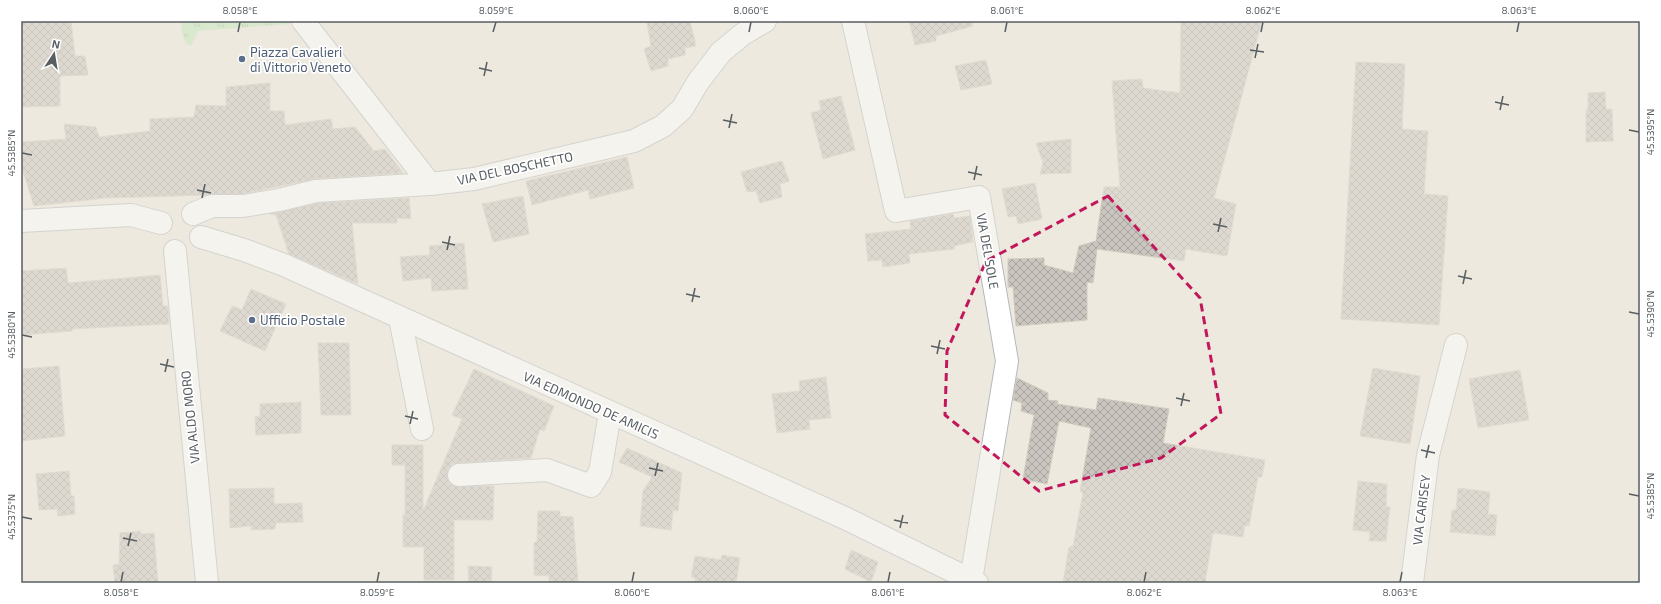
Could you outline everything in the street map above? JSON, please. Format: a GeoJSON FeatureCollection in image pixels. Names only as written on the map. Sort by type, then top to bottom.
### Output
{"type":"FeatureCollection","features":[{"type":"Feature","properties":{"kind":"street"},"geometry":{"type":"LineString","coordinates":[[303,21],[430,184]]}},
{"type":"Feature","properties":{"kind":"street","name":"VIA DEL BOSCHETTO"},"geometry":{"type":"LineString","coordinates":[[193,214],[212,206],[243,206],[279,200],[316,191],[430,184],[474,179],[634,141],[662,126],[682,109],[698,82],[720,52],[743,34],[765,21]]}},
{"type":"Feature","properties":{"kind":"street","name":"VIA DEL SOLE"},"geometry":{"type":"LineString","coordinates":[[853,21],[896,211],[979,197],[1007,361],[974,582]]}},
{"type":"Feature","properties":{"kind":"street"},"geometry":{"type":"LineString","coordinates":[[186,211],[193,214],[201,224],[201,237],[191,250],[183,252],[175,251],[164,243],[160,230],[161,223],[171,212],[186,211]]}},
{"type":"Feature","properties":{"kind":"street"},"geometry":{"type":"LineString","coordinates":[[21,221],[131,215],[161,223]]}},
{"type":"Feature","properties":{"kind":"street","name":"VIA EDMONDO DE AMICIS"},"geometry":{"type":"LineString","coordinates":[[201,237],[244,250],[284,265],[847,519],[974,582]]}},
{"type":"Feature","properties":{"kind":"street","name":"VIA ALDO MORO"},"geometry":{"type":"LineString","coordinates":[[175,251],[207,583]]}},
{"type":"Feature","properties":{"kind":"street"},"geometry":{"type":"LineString","coordinates":[[400,318],[422,429]]}},
{"type":"Feature","properties":{"kind":"street","name":"VIA CARISEY"},"geometry":{"type":"LineString","coordinates":[[1412,583],[1428,455],[1456,345]]}},
{"type":"Feature","properties":{"kind":"street"},"geometry":{"type":"LineString","coordinates":[[459,475],[547,470],[591,486],[600,472],[610,413]]}},
{"type":"Feature","properties":{"kind":"highlighted area"},"geometry":{"type":"Polygon","coordinates":[[[1108,196],[1200,298],[1221,414],[1161,458],[1039,491],[945,415],[947,351],[986,261],[1108,196]]]}},
{"type":"Feature","properties":{"kind":"green space"},"geometry":{"type":"Polygon","coordinates":[[[183,21],[288,21],[290,24],[198,31],[191,46],[186,44],[181,30],[183,21]]]}},
{"type":"Feature","properties":{"kind":"building"},"geometry":{"type":"Polygon","coordinates":[[[21,21],[71,21],[75,56],[85,56],[88,75],[60,76],[60,106],[21,107],[21,21]]]}},
{"type":"Feature","properties":{"kind":"building"},"geometry":{"type":"Polygon","coordinates":[[[667,21],[668,23],[690,21],[696,46],[685,48],[685,55],[668,59],[668,66],[651,71],[644,49],[651,46],[647,23],[667,21]]]}},
{"type":"Feature","properties":{"kind":"building"},"geometry":{"type":"Polygon","coordinates":[[[909,21],[972,21],[973,26],[936,36],[936,41],[915,45],[909,21]]]}},
{"type":"Feature","properties":{"kind":"building"},"geometry":{"type":"Polygon","coordinates":[[[1181,21],[1262,21],[1214,198],[1236,204],[1227,256],[1186,249],[1184,261],[1097,249],[1093,283],[1087,282],[1087,320],[1016,326],[1013,287],[1008,287],[1008,259],[1044,258],[1044,265],[1073,273],[1079,246],[1096,241],[1104,187],[1120,187],[1112,81],[1142,79],[1143,88],[1180,93],[1181,21]]]}},
{"type":"Feature","properties":{"kind":"building"},"geometry":{"type":"Polygon","coordinates":[[[986,60],[992,84],[961,90],[955,66],[986,60]]]}},
{"type":"Feature","properties":{"kind":"building"},"geometry":{"type":"Polygon","coordinates":[[[1356,62],[1405,64],[1402,129],[1428,131],[1424,194],[1448,196],[1439,325],[1341,319],[1356,62]]]}},
{"type":"Feature","properties":{"kind":"building"},"geometry":{"type":"Polygon","coordinates":[[[270,83],[270,111],[284,111],[285,125],[331,119],[333,129],[355,127],[374,151],[385,149],[403,173],[315,179],[242,194],[106,198],[34,206],[21,165],[21,142],[66,139],[64,124],[96,127],[99,137],[150,131],[150,119],[194,117],[196,105],[226,106],[226,87],[270,83]]]}},
{"type":"Feature","properties":{"kind":"building"},"geometry":{"type":"Polygon","coordinates":[[[1605,92],[1606,109],[1612,109],[1613,141],[1586,142],[1586,110],[1588,109],[1588,93],[1605,92]]]}},
{"type":"Feature","properties":{"kind":"building"},"geometry":{"type":"Polygon","coordinates":[[[841,96],[855,150],[823,159],[811,113],[821,110],[819,101],[841,96]]]}},
{"type":"Feature","properties":{"kind":"building"},"geometry":{"type":"Polygon","coordinates":[[[1071,139],[1071,173],[1040,174],[1043,163],[1036,143],[1071,139]]]}},
{"type":"Feature","properties":{"kind":"building"},"geometry":{"type":"Polygon","coordinates":[[[627,157],[634,188],[590,199],[588,190],[532,205],[526,181],[627,157]]]}},
{"type":"Feature","properties":{"kind":"building"},"geometry":{"type":"Polygon","coordinates":[[[782,161],[789,181],[780,184],[782,197],[760,203],[756,191],[747,192],[741,172],[782,161]]]}},
{"type":"Feature","properties":{"kind":"building"},"geometry":{"type":"Polygon","coordinates":[[[1035,183],[1042,219],[1018,224],[1016,216],[1008,217],[1002,189],[1035,183]]]}},
{"type":"Feature","properties":{"kind":"building"},"geometry":{"type":"Polygon","coordinates":[[[523,196],[529,234],[493,242],[482,204],[523,196]]]}},
{"type":"Feature","properties":{"kind":"building"},"geometry":{"type":"Polygon","coordinates":[[[409,198],[411,219],[397,218],[397,223],[352,223],[358,284],[289,254],[276,215],[270,214],[318,203],[409,198]]]}},
{"type":"Feature","properties":{"kind":"building"},"geometry":{"type":"Polygon","coordinates":[[[953,214],[954,218],[970,216],[973,242],[954,246],[954,249],[909,254],[910,263],[883,267],[882,260],[868,261],[865,234],[911,229],[910,221],[953,214]]]}},
{"type":"Feature","properties":{"kind":"building"},"geometry":{"type":"Polygon","coordinates":[[[464,243],[468,289],[432,291],[431,278],[403,281],[400,257],[430,255],[429,246],[464,243]]]}},
{"type":"Feature","properties":{"kind":"building"},"geometry":{"type":"Polygon","coordinates":[[[66,268],[68,283],[160,275],[163,306],[168,306],[169,324],[72,329],[72,331],[21,335],[21,271],[66,268]]]}},
{"type":"Feature","properties":{"kind":"building","name":"Ufficio Postale"},"geometry":{"type":"Polygon","coordinates":[[[251,289],[286,304],[265,351],[220,331],[232,306],[242,310],[251,289]]]}},
{"type":"Feature","properties":{"kind":"building"},"geometry":{"type":"Polygon","coordinates":[[[318,343],[349,343],[351,415],[321,415],[318,343]]]}},
{"type":"Feature","properties":{"kind":"building"},"geometry":{"type":"Polygon","coordinates":[[[59,366],[65,436],[21,441],[21,411],[23,411],[21,369],[59,366]]]}},
{"type":"Feature","properties":{"kind":"building"},"geometry":{"type":"Polygon","coordinates":[[[1373,368],[1420,376],[1410,444],[1360,436],[1373,368]]]}},
{"type":"Feature","properties":{"kind":"building"},"geometry":{"type":"Polygon","coordinates":[[[474,369],[554,406],[544,431],[540,429],[531,458],[458,463],[452,464],[448,469],[447,476],[449,482],[454,486],[494,486],[493,520],[454,520],[454,580],[424,580],[424,547],[403,547],[403,515],[405,516],[405,465],[392,465],[392,445],[423,445],[423,511],[462,419],[452,415],[474,369]]]}},
{"type":"Feature","properties":{"kind":"building"},"geometry":{"type":"Polygon","coordinates":[[[1520,370],[1529,420],[1478,428],[1469,379],[1520,370]]]}},
{"type":"Feature","properties":{"kind":"building"},"geometry":{"type":"Polygon","coordinates":[[[826,377],[831,418],[809,420],[810,429],[777,433],[772,394],[800,391],[799,381],[826,377]]]}},
{"type":"Feature","properties":{"kind":"building"},"geometry":{"type":"Polygon","coordinates":[[[1017,378],[1048,393],[1048,400],[1058,401],[1057,404],[1096,410],[1098,398],[1169,409],[1163,443],[1265,460],[1262,477],[1258,477],[1249,526],[1245,525],[1243,537],[1213,533],[1205,583],[1063,583],[1069,547],[1073,546],[1083,493],[1080,491],[1091,428],[1059,421],[1047,484],[1023,479],[1034,415],[1021,411],[1022,403],[1013,400],[1017,378]]]}},
{"type":"Feature","properties":{"kind":"building"},"geometry":{"type":"Polygon","coordinates":[[[301,402],[301,433],[256,435],[255,417],[260,416],[260,404],[301,402]]]}},
{"type":"Feature","properties":{"kind":"building"},"geometry":{"type":"Polygon","coordinates":[[[627,448],[682,473],[678,511],[673,510],[671,530],[640,526],[643,491],[652,477],[619,462],[627,448]]]}},
{"type":"Feature","properties":{"kind":"building"},"geometry":{"type":"Polygon","coordinates":[[[69,471],[71,496],[74,496],[75,514],[58,516],[57,509],[39,510],[36,474],[69,471]]]}},
{"type":"Feature","properties":{"kind":"building"},"geometry":{"type":"Polygon","coordinates":[[[1358,481],[1387,484],[1386,507],[1390,507],[1386,541],[1369,541],[1370,532],[1353,530],[1358,481]]]}},
{"type":"Feature","properties":{"kind":"building"},"geometry":{"type":"Polygon","coordinates":[[[274,488],[274,504],[302,503],[303,522],[276,523],[275,529],[251,530],[251,526],[230,528],[229,489],[274,488]]]}},
{"type":"Feature","properties":{"kind":"building"},"geometry":{"type":"Polygon","coordinates":[[[1458,488],[1490,492],[1488,514],[1497,515],[1495,536],[1450,532],[1452,510],[1456,510],[1458,488]]]}},
{"type":"Feature","properties":{"kind":"building"},"geometry":{"type":"Polygon","coordinates":[[[538,511],[560,511],[560,516],[573,517],[578,582],[549,582],[549,576],[534,575],[534,543],[537,542],[538,511]]]}},
{"type":"Feature","properties":{"kind":"building"},"geometry":{"type":"Polygon","coordinates":[[[140,531],[141,534],[154,533],[158,583],[115,583],[113,565],[119,564],[120,533],[140,531]]]}},
{"type":"Feature","properties":{"kind":"building"},"geometry":{"type":"Polygon","coordinates":[[[851,550],[878,562],[871,582],[845,569],[851,550]]]}},
{"type":"Feature","properties":{"kind":"building"},"geometry":{"type":"Polygon","coordinates":[[[722,555],[740,558],[736,583],[695,583],[695,578],[691,577],[695,556],[721,560],[722,555]]]}},
{"type":"Feature","properties":{"kind":"building"},"geometry":{"type":"Polygon","coordinates":[[[468,566],[492,567],[491,583],[469,583],[468,566]]]}},
{"type":"Feature","properties":{"kind":"place","name":"Piazza Cavalieri di Vittorio Veneto"},"geometry":{"type":"Point","coordinates":[242,59]}},
{"type":"Feature","properties":{"kind":"place","name":"Ufficio Postale"},"geometry":{"type":"Point","coordinates":[252,320]}}]}
